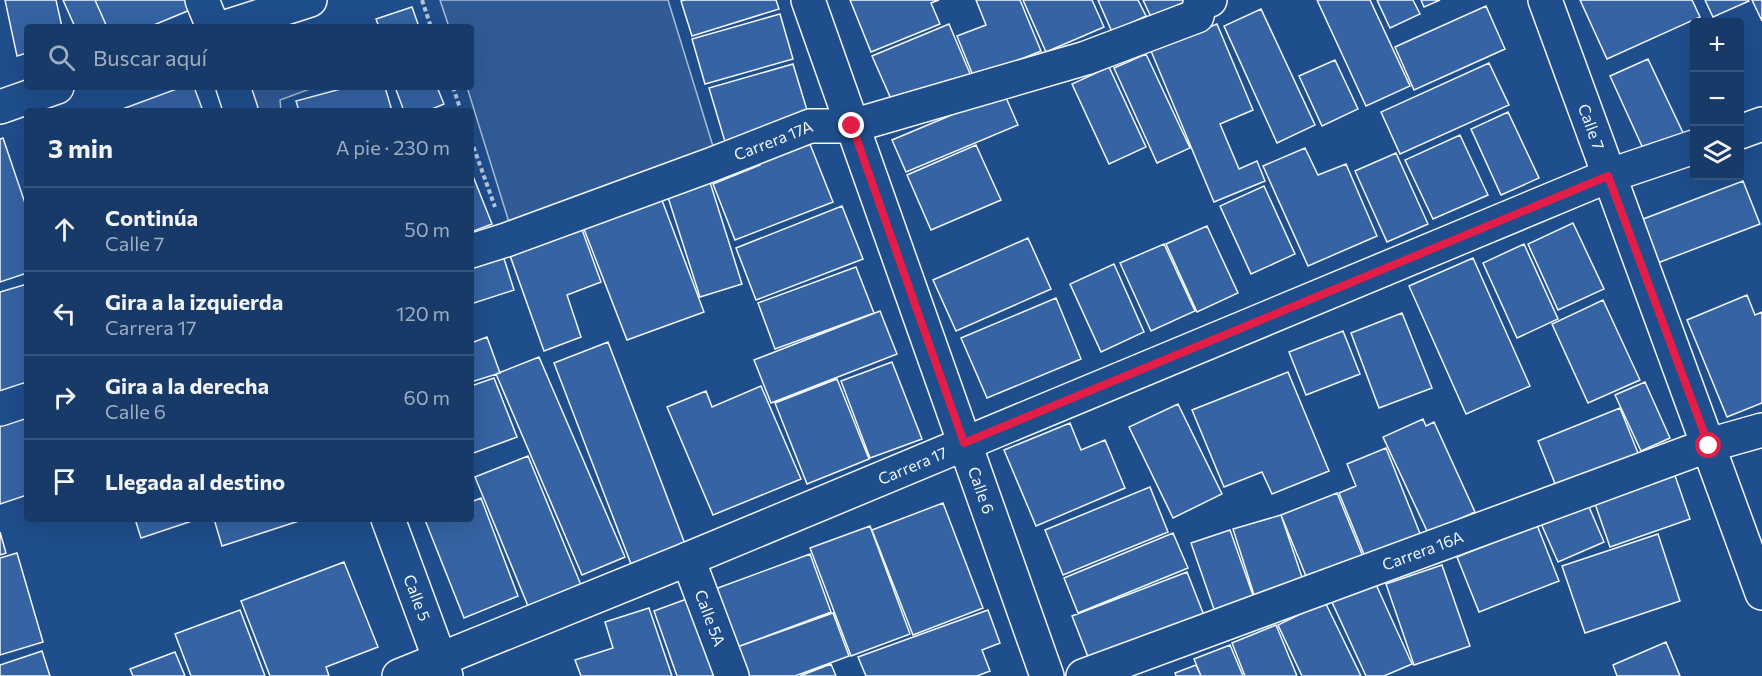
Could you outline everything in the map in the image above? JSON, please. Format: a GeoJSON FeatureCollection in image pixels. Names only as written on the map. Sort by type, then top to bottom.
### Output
{"type":"FeatureCollection","features":[{"type":"Feature","properties":{"kind":"street"},"geometry":{"type":"LineString","coordinates":[[202,0],[212,24]]}},
{"type":"Feature","properties":{"kind":"street"},"geometry":{"type":"LineString","coordinates":[[235,24],[310,0]]}},
{"type":"Feature","properties":{"kind":"street","name":"Calle 6"},"geometry":{"type":"LineString","coordinates":[[808,0],[1047,676]]}},
{"type":"Feature","properties":{"kind":"street","name":"Carrera 17A"},"geometry":{"type":"LineString","coordinates":[[474,250],[713,164],[810,126],[852,126],[1086,58],[1197,16],[1200,4],[1210,0]]}},
{"type":"Feature","properties":{"kind":"street","name":"Calle 7"},"geometry":{"type":"LineString","coordinates":[[1545,0],[1762,593]]}},
{"type":"Feature","properties":{"kind":"street"},"geometry":{"type":"LineString","coordinates":[[0,107],[48,90]]}},
{"type":"Feature","properties":{"kind":"street"},"geometry":{"type":"LineString","coordinates":[[234,90],[240,108]]}},
{"type":"Feature","properties":{"kind":"street"},"geometry":{"type":"LineString","coordinates":[[1744,131],[1762,124]]}},
{"type":"Feature","properties":{"kind":"street","name":"Carrera 17"},"geometry":{"type":"LineString","coordinates":[[399,676],[444,667],[688,559],[964,443],[1608,176],[1690,149]]}},
{"type":"Feature","properties":{"kind":"street"},"geometry":{"type":"LineString","coordinates":[[0,409],[24,401]]}},
{"type":"Feature","properties":{"kind":"street","name":"Carrera 16A"},"geometry":{"type":"LineString","coordinates":[[1083,676],[1709,446],[1762,430]]}},
{"type":"Feature","properties":{"kind":"street","name":"Calle 5"},"geometry":{"type":"LineString","coordinates":[[389,522],[444,667]]}},
{"type":"Feature","properties":{"kind":"street","name":"Calle 5A"},"geometry":{"type":"LineString","coordinates":[[688,559],[732,676]]}},
{"type":"Feature","properties":{"kind":"path"},"geometry":{"type":"LineString","coordinates":[[422,0],[430,24]]}},
{"type":"Feature","properties":{"kind":"path"},"geometry":{"type":"LineString","coordinates":[[454,90],[460,108]]}},
{"type":"Feature","properties":{"kind":"path"},"geometry":{"type":"LineString","coordinates":[[474,149],[506,240]]}},
{"type":"Feature","properties":{"kind":"shaded area"},"geometry":{"type":"Polygon","coordinates":[[[440,0],[668,0],[720,169],[512,232],[468,90],[474,90],[474,24],[448,24],[440,0]]]}},
{"type":"Feature","properties":{"kind":"shaded area"},"geometry":{"type":"Polygon","coordinates":[[[246,90],[307,90],[280,100],[281,108],[252,108],[246,90]]]}},
{"type":"Feature","properties":{"kind":"building"},"geometry":{"type":"Polygon","coordinates":[[[5,0],[56,0],[61,24],[24,24],[24,54],[17,56],[5,0]]]}},
{"type":"Feature","properties":{"kind":"building"},"geometry":{"type":"Polygon","coordinates":[[[63,0],[95,0],[106,24],[74,24],[63,0]]]}},
{"type":"Feature","properties":{"kind":"building"},"geometry":{"type":"Polygon","coordinates":[[[95,0],[185,0],[190,10],[156,24],[106,24],[95,0]]]}},
{"type":"Feature","properties":{"kind":"building"},"geometry":{"type":"Polygon","coordinates":[[[776,0],[779,9],[692,36],[681,1],[776,0]]]}},
{"type":"Feature","properties":{"kind":"building"},"geometry":{"type":"Polygon","coordinates":[[[850,0],[939,0],[931,3],[940,24],[871,52],[850,0]]]}},
{"type":"Feature","properties":{"kind":"building"},"geometry":{"type":"Polygon","coordinates":[[[976,0],[1020,0],[1041,51],[974,78],[957,36],[986,25],[976,0]]]}},
{"type":"Feature","properties":{"kind":"building"},"geometry":{"type":"Polygon","coordinates":[[[1023,0],[1092,0],[1104,27],[1046,52],[1023,0]]]}},
{"type":"Feature","properties":{"kind":"building"},"geometry":{"type":"Polygon","coordinates":[[[1098,0],[1138,0],[1146,16],[1112,32],[1098,0]]]}},
{"type":"Feature","properties":{"kind":"building"},"geometry":{"type":"Polygon","coordinates":[[[1143,0],[1189,0],[1151,17],[1143,0]]]}},
{"type":"Feature","properties":{"kind":"building"},"geometry":{"type":"Polygon","coordinates":[[[1317,0],[1370,0],[1410,86],[1366,106],[1317,0]]]}},
{"type":"Feature","properties":{"kind":"building"},"geometry":{"type":"Polygon","coordinates":[[[1377,0],[1413,0],[1420,14],[1390,28],[1377,0]]]}},
{"type":"Feature","properties":{"kind":"building"},"geometry":{"type":"Polygon","coordinates":[[[1421,0],[1440,0],[1424,7],[1421,0]]]}},
{"type":"Feature","properties":{"kind":"building"},"geometry":{"type":"Polygon","coordinates":[[[1580,0],[1692,0],[1700,17],[1690,18],[1690,22],[1607,59],[1580,0]]]}},
{"type":"Feature","properties":{"kind":"building"},"geometry":{"type":"Polygon","coordinates":[[[1705,0],[1748,0],[1749,1],[1713,17],[1705,0]]]}},
{"type":"Feature","properties":{"kind":"building"},"geometry":{"type":"Polygon","coordinates":[[[1752,0],[1762,0],[1762,21],[1752,0]]]}},
{"type":"Feature","properties":{"kind":"building"},"geometry":{"type":"Polygon","coordinates":[[[1486,6],[1505,49],[1414,90],[1395,47],[1486,6]]]}},
{"type":"Feature","properties":{"kind":"building"},"geometry":{"type":"Polygon","coordinates":[[[412,7],[418,24],[378,24],[376,19],[412,7]]]}},
{"type":"Feature","properties":{"kind":"building"},"geometry":{"type":"Polygon","coordinates":[[[1261,9],[1315,125],[1277,143],[1224,26],[1261,9]]]}},
{"type":"Feature","properties":{"kind":"building"},"geometry":{"type":"Polygon","coordinates":[[[780,14],[793,59],[705,84],[692,39],[780,14]]]}},
{"type":"Feature","properties":{"kind":"building"},"geometry":{"type":"Polygon","coordinates":[[[949,24],[971,76],[895,108],[872,56],[949,24]]]}},
{"type":"Feature","properties":{"kind":"building"},"geometry":{"type":"Polygon","coordinates":[[[1217,24],[1253,110],[1220,124],[1239,169],[1257,161],[1265,181],[1214,202],[1151,51],[1217,24]]]}},
{"type":"Feature","properties":{"kind":"building"},"geometry":{"type":"Polygon","coordinates":[[[1146,54],[1190,148],[1157,163],[1114,68],[1146,54]]]}},
{"type":"Feature","properties":{"kind":"building"},"geometry":{"type":"Polygon","coordinates":[[[1648,59],[1685,137],[1646,155],[1610,76],[1648,59]]]}},
{"type":"Feature","properties":{"kind":"building"},"geometry":{"type":"Polygon","coordinates":[[[1335,60],[1358,109],[1322,126],[1299,76],[1335,60]]]}},
{"type":"Feature","properties":{"kind":"building"},"geometry":{"type":"Polygon","coordinates":[[[1489,63],[1509,105],[1400,154],[1381,112],[1489,63]]]}},
{"type":"Feature","properties":{"kind":"building"},"geometry":{"type":"Polygon","coordinates":[[[793,64],[810,120],[726,145],[709,88],[793,64]]]}},
{"type":"Feature","properties":{"kind":"building"},"geometry":{"type":"Polygon","coordinates":[[[1109,67],[1146,147],[1109,164],[1072,84],[1109,67]]]}},
{"type":"Feature","properties":{"kind":"building"},"geometry":{"type":"Polygon","coordinates":[[[174,90],[195,90],[202,108],[125,108],[174,90]]]}},
{"type":"Feature","properties":{"kind":"building"},"geometry":{"type":"Polygon","coordinates":[[[337,90],[386,90],[391,108],[298,108],[296,101],[337,90]]]}},
{"type":"Feature","properties":{"kind":"building"},"geometry":{"type":"Polygon","coordinates":[[[396,90],[438,90],[444,104],[434,108],[403,108],[396,90]]]}},
{"type":"Feature","properties":{"kind":"building"},"geometry":{"type":"Polygon","coordinates":[[[1004,93],[1018,125],[906,172],[892,140],[1004,93]]]}},
{"type":"Feature","properties":{"kind":"building"},"geometry":{"type":"Polygon","coordinates":[[[1508,112],[1539,178],[1501,195],[1471,129],[1508,112]]]}},
{"type":"Feature","properties":{"kind":"building"},"geometry":{"type":"Polygon","coordinates":[[[806,134],[833,202],[735,240],[713,184],[760,165],[756,154],[806,134]]]}},
{"type":"Feature","properties":{"kind":"building"},"geometry":{"type":"Polygon","coordinates":[[[1460,135],[1488,195],[1433,219],[1405,160],[1460,135]]]}},
{"type":"Feature","properties":{"kind":"building"},"geometry":{"type":"Polygon","coordinates":[[[3,138],[24,200],[24,274],[0,282],[0,139],[3,138]]]}},
{"type":"Feature","properties":{"kind":"building"},"geometry":{"type":"Polygon","coordinates":[[[976,145],[1001,200],[931,230],[907,175],[976,145]]]}},
{"type":"Feature","properties":{"kind":"building"},"geometry":{"type":"Polygon","coordinates":[[[1305,148],[1318,175],[1346,164],[1377,236],[1308,266],[1263,166],[1305,148]]]}},
{"type":"Feature","properties":{"kind":"building"},"geometry":{"type":"Polygon","coordinates":[[[1396,153],[1428,224],[1387,242],[1355,171],[1396,153]]]}},
{"type":"Feature","properties":{"kind":"building"},"geometry":{"type":"Polygon","coordinates":[[[474,179],[492,224],[474,231],[474,179]]]}},
{"type":"Feature","properties":{"kind":"building"},"geometry":{"type":"Polygon","coordinates":[[[709,179],[742,284],[700,297],[666,191],[709,179]]]}},
{"type":"Feature","properties":{"kind":"building"},"geometry":{"type":"Polygon","coordinates":[[[1743,181],[1760,224],[1655,264],[1638,221],[1743,181]]]}},
{"type":"Feature","properties":{"kind":"building"},"geometry":{"type":"Polygon","coordinates":[[[1264,186],[1295,254],[1251,274],[1220,206],[1264,186]]]}},
{"type":"Feature","properties":{"kind":"building"},"geometry":{"type":"Polygon","coordinates":[[[660,195],[704,312],[627,340],[582,224],[660,195]]]}},
{"type":"Feature","properties":{"kind":"building"},"geometry":{"type":"Polygon","coordinates":[[[842,206],[863,259],[756,300],[736,248],[842,206]]]}},
{"type":"Feature","properties":{"kind":"building"},"geometry":{"type":"Polygon","coordinates":[[[1573,223],[1604,289],[1558,310],[1528,244],[1573,223]]]}},
{"type":"Feature","properties":{"kind":"building"},"geometry":{"type":"Polygon","coordinates":[[[580,224],[601,282],[567,295],[581,337],[544,351],[508,250],[580,224]]]}},
{"type":"Feature","properties":{"kind":"building"},"geometry":{"type":"Polygon","coordinates":[[[1207,226],[1238,293],[1197,312],[1166,244],[1207,226]]]}},
{"type":"Feature","properties":{"kind":"building"},"geometry":{"type":"Polygon","coordinates":[[[1028,238],[1051,289],[956,331],[933,280],[1028,238]]]}},
{"type":"Feature","properties":{"kind":"building"},"geometry":{"type":"Polygon","coordinates":[[[1164,244],[1195,311],[1151,331],[1120,263],[1164,244]]]}},
{"type":"Feature","properties":{"kind":"building"},"geometry":{"type":"Polygon","coordinates":[[[1524,244],[1558,319],[1517,338],[1483,263],[1524,244]]]}},
{"type":"Feature","properties":{"kind":"building"},"geometry":{"type":"Polygon","coordinates":[[[500,246],[514,290],[474,303],[474,255],[500,246]]]}},
{"type":"Feature","properties":{"kind":"building"},"geometry":{"type":"Polygon","coordinates":[[[1473,258],[1530,386],[1466,414],[1409,286],[1473,258]]]}},
{"type":"Feature","properties":{"kind":"building"},"geometry":{"type":"Polygon","coordinates":[[[1114,264],[1144,332],[1101,352],[1070,284],[1114,264]]]}},
{"type":"Feature","properties":{"kind":"building"},"geometry":{"type":"Polygon","coordinates":[[[856,267],[874,313],[775,349],[758,303],[856,267]]]}},
{"type":"Feature","properties":{"kind":"building"},"geometry":{"type":"Polygon","coordinates":[[[24,285],[24,394],[0,402],[0,292],[24,285]]]}},
{"type":"Feature","properties":{"kind":"building"},"geometry":{"type":"Polygon","coordinates":[[[1747,295],[1755,315],[1762,312],[1762,403],[1727,417],[1687,320],[1747,295]]]}},
{"type":"Feature","properties":{"kind":"building"},"geometry":{"type":"Polygon","coordinates":[[[1056,298],[1081,359],[987,398],[961,338],[1056,298]]]}},
{"type":"Feature","properties":{"kind":"building"},"geometry":{"type":"Polygon","coordinates":[[[1603,300],[1640,380],[1588,403],[1552,324],[1603,300]]]}},
{"type":"Feature","properties":{"kind":"building"},"geometry":{"type":"Polygon","coordinates":[[[880,311],[897,354],[771,403],[754,360],[880,311]]]}},
{"type":"Feature","properties":{"kind":"building"},"geometry":{"type":"Polygon","coordinates":[[[1402,313],[1432,388],[1379,408],[1351,333],[1402,313]]]}},
{"type":"Feature","properties":{"kind":"building"},"geometry":{"type":"Polygon","coordinates":[[[1343,331],[1360,374],[1306,395],[1289,352],[1343,331]]]}},
{"type":"Feature","properties":{"kind":"building"},"geometry":{"type":"Polygon","coordinates":[[[487,337],[500,373],[474,381],[474,342],[487,337]]]}},
{"type":"Feature","properties":{"kind":"building"},"geometry":{"type":"Polygon","coordinates":[[[608,342],[685,544],[631,564],[554,363],[608,342]]]}},
{"type":"Feature","properties":{"kind":"building"},"geometry":{"type":"Polygon","coordinates":[[[539,357],[625,557],[582,575],[496,374],[539,357]]]}},
{"type":"Feature","properties":{"kind":"building"},"geometry":{"type":"Polygon","coordinates":[[[892,362],[922,439],[870,458],[841,381],[892,362]]]}},
{"type":"Feature","properties":{"kind":"building"},"geometry":{"type":"Polygon","coordinates":[[[1288,372],[1329,471],[1272,494],[1262,472],[1224,487],[1192,410],[1288,372]]]}},
{"type":"Feature","properties":{"kind":"building"},"geometry":{"type":"Polygon","coordinates":[[[494,378],[517,437],[474,453],[474,385],[494,378]]]}},
{"type":"Feature","properties":{"kind":"building"},"geometry":{"type":"Polygon","coordinates":[[[837,379],[869,459],[807,484],[775,403],[837,379]]]}},
{"type":"Feature","properties":{"kind":"building"},"geometry":{"type":"Polygon","coordinates":[[[1645,382],[1670,438],[1641,451],[1615,395],[1645,382]]]}},
{"type":"Feature","properties":{"kind":"building"},"geometry":{"type":"Polygon","coordinates":[[[761,386],[801,479],[713,515],[667,407],[706,391],[712,407],[761,386]]]}},
{"type":"Feature","properties":{"kind":"building"},"geometry":{"type":"Polygon","coordinates":[[[1178,404],[1222,494],[1173,518],[1129,427],[1178,404]]]}},
{"type":"Feature","properties":{"kind":"building"},"geometry":{"type":"Polygon","coordinates":[[[1620,408],[1642,463],[1560,496],[1538,441],[1620,408]]]}},
{"type":"Feature","properties":{"kind":"building"},"geometry":{"type":"Polygon","coordinates":[[[24,417],[24,496],[0,504],[0,425],[24,417]]]}},
{"type":"Feature","properties":{"kind":"building"},"geometry":{"type":"Polygon","coordinates":[[[1423,419],[1426,426],[1434,422],[1475,512],[1428,533],[1383,437],[1423,419]]]}},
{"type":"Feature","properties":{"kind":"building"},"geometry":{"type":"Polygon","coordinates":[[[1070,423],[1081,450],[1105,440],[1125,488],[1036,526],[1004,450],[1070,423]]]}},
{"type":"Feature","properties":{"kind":"building"},"geometry":{"type":"Polygon","coordinates":[[[1386,448],[1423,541],[1368,564],[1339,493],[1356,486],[1347,464],[1386,448]]]}},
{"type":"Feature","properties":{"kind":"building"},"geometry":{"type":"Polygon","coordinates":[[[528,456],[581,585],[528,606],[475,477],[528,456]]]}},
{"type":"Feature","properties":{"kind":"building"},"geometry":{"type":"Polygon","coordinates":[[[1672,467],[1690,519],[1610,547],[1592,495],[1672,467]]]}},
{"type":"Feature","properties":{"kind":"building"},"geometry":{"type":"Polygon","coordinates":[[[1150,487],[1168,532],[1063,575],[1045,530],[1150,487]]]}},
{"type":"Feature","properties":{"kind":"building"},"geometry":{"type":"Polygon","coordinates":[[[1337,493],[1366,564],[1310,586],[1281,515],[1337,493]]]}},
{"type":"Feature","properties":{"kind":"building"},"geometry":{"type":"Polygon","coordinates":[[[481,498],[518,596],[464,618],[426,522],[474,522],[474,501],[481,498]]]}},
{"type":"Feature","properties":{"kind":"building"},"geometry":{"type":"Polygon","coordinates":[[[1586,500],[1604,542],[1558,562],[1539,519],[1586,500]]]}},
{"type":"Feature","properties":{"kind":"building"},"geometry":{"type":"Polygon","coordinates":[[[943,503],[983,608],[913,635],[872,530],[943,503]]]}},
{"type":"Feature","properties":{"kind":"building"},"geometry":{"type":"Polygon","coordinates":[[[1281,515],[1305,586],[1256,601],[1233,529],[1281,515]]]}},
{"type":"Feature","properties":{"kind":"building"},"geometry":{"type":"Polygon","coordinates":[[[136,522],[189,522],[141,538],[136,522]]]}},
{"type":"Feature","properties":{"kind":"building"},"geometry":{"type":"Polygon","coordinates":[[[215,522],[296,522],[222,546],[215,522]]]}},
{"type":"Feature","properties":{"kind":"building"},"geometry":{"type":"Polygon","coordinates":[[[1537,525],[1559,581],[1479,612],[1457,557],[1537,525]]]}},
{"type":"Feature","properties":{"kind":"building"},"geometry":{"type":"Polygon","coordinates":[[[870,526],[910,634],[851,656],[810,548],[870,526]]]}},
{"type":"Feature","properties":{"kind":"building"},"geometry":{"type":"Polygon","coordinates":[[[1230,530],[1255,601],[1216,615],[1191,543],[1230,530]]]}},
{"type":"Feature","properties":{"kind":"building"},"geometry":{"type":"Polygon","coordinates":[[[0,532],[6,553],[0,555],[0,532]]]}},
{"type":"Feature","properties":{"kind":"building"},"geometry":{"type":"Polygon","coordinates":[[[1173,533],[1188,568],[1078,613],[1064,578],[1173,533]]]}},
{"type":"Feature","properties":{"kind":"building"},"geometry":{"type":"Polygon","coordinates":[[[1658,534],[1680,601],[1585,633],[1562,566],[1658,534]]]}},
{"type":"Feature","properties":{"kind":"building"},"geometry":{"type":"Polygon","coordinates":[[[17,553],[43,642],[0,655],[0,558],[17,553]]]}},
{"type":"Feature","properties":{"kind":"building"},"geometry":{"type":"Polygon","coordinates":[[[810,554],[831,612],[729,650],[707,592],[810,554]]]}},
{"type":"Feature","properties":{"kind":"building"},"geometry":{"type":"Polygon","coordinates":[[[344,562],[378,647],[326,667],[329,676],[270,676],[241,601],[344,562]]]}},
{"type":"Feature","properties":{"kind":"building"},"geometry":{"type":"Polygon","coordinates":[[[1442,565],[1470,646],[1414,665],[1386,584],[1442,565]]]}},
{"type":"Feature","properties":{"kind":"building"},"geometry":{"type":"Polygon","coordinates":[[[1187,572],[1207,623],[1092,667],[1072,616],[1187,572]]]}},
{"type":"Feature","properties":{"kind":"building"},"geometry":{"type":"Polygon","coordinates":[[[1374,580],[1412,664],[1384,676],[1366,676],[1331,600],[1374,580]]]}},
{"type":"Feature","properties":{"kind":"building"},"geometry":{"type":"Polygon","coordinates":[[[692,597],[721,676],[677,676],[654,611],[692,597]]]}},
{"type":"Feature","properties":{"kind":"building"},"geometry":{"type":"Polygon","coordinates":[[[1325,602],[1361,676],[1302,676],[1278,625],[1325,602]]]}},
{"type":"Feature","properties":{"kind":"building"},"geometry":{"type":"Polygon","coordinates":[[[649,608],[672,676],[581,676],[575,660],[613,648],[605,622],[649,608]]]}},
{"type":"Feature","properties":{"kind":"building"},"geometry":{"type":"Polygon","coordinates":[[[240,610],[265,676],[191,676],[175,634],[240,610]]]}},
{"type":"Feature","properties":{"kind":"building"},"geometry":{"type":"Polygon","coordinates":[[[988,610],[1000,643],[982,650],[990,671],[977,676],[866,676],[858,657],[988,610]]]}},
{"type":"Feature","properties":{"kind":"building"},"geometry":{"type":"Polygon","coordinates":[[[833,613],[849,656],[795,676],[738,676],[729,650],[833,613]]]}},
{"type":"Feature","properties":{"kind":"building"},"geometry":{"type":"Polygon","coordinates":[[[1276,625],[1297,676],[1245,676],[1232,643],[1276,625]]]}},
{"type":"Feature","properties":{"kind":"building"},"geometry":{"type":"Polygon","coordinates":[[[1666,642],[1680,676],[1617,676],[1613,665],[1666,642]]]}},
{"type":"Feature","properties":{"kind":"building"},"geometry":{"type":"Polygon","coordinates":[[[1230,645],[1243,676],[1201,676],[1194,659],[1230,645]]]}},
{"type":"Feature","properties":{"kind":"building"},"geometry":{"type":"Polygon","coordinates":[[[42,651],[50,676],[0,676],[0,665],[42,651]]]}},
{"type":"Feature","properties":{"kind":"building"},"geometry":{"type":"Polygon","coordinates":[[[175,652],[185,676],[133,676],[130,669],[175,652]]]}},
{"type":"Feature","properties":{"kind":"building"},"geometry":{"type":"Polygon","coordinates":[[[831,664],[836,676],[800,676],[831,664]]]}},
{"type":"Feature","properties":{"kind":"building"},"geometry":{"type":"Polygon","coordinates":[[[1196,665],[1201,676],[1176,676],[1175,673],[1196,665]]]}},
{"type":"Feature","properties":{"kind":"route"},"geometry":{"type":"LineString","coordinates":[[852,126],[964,443],[1608,176],[1709,446]]}}]}
